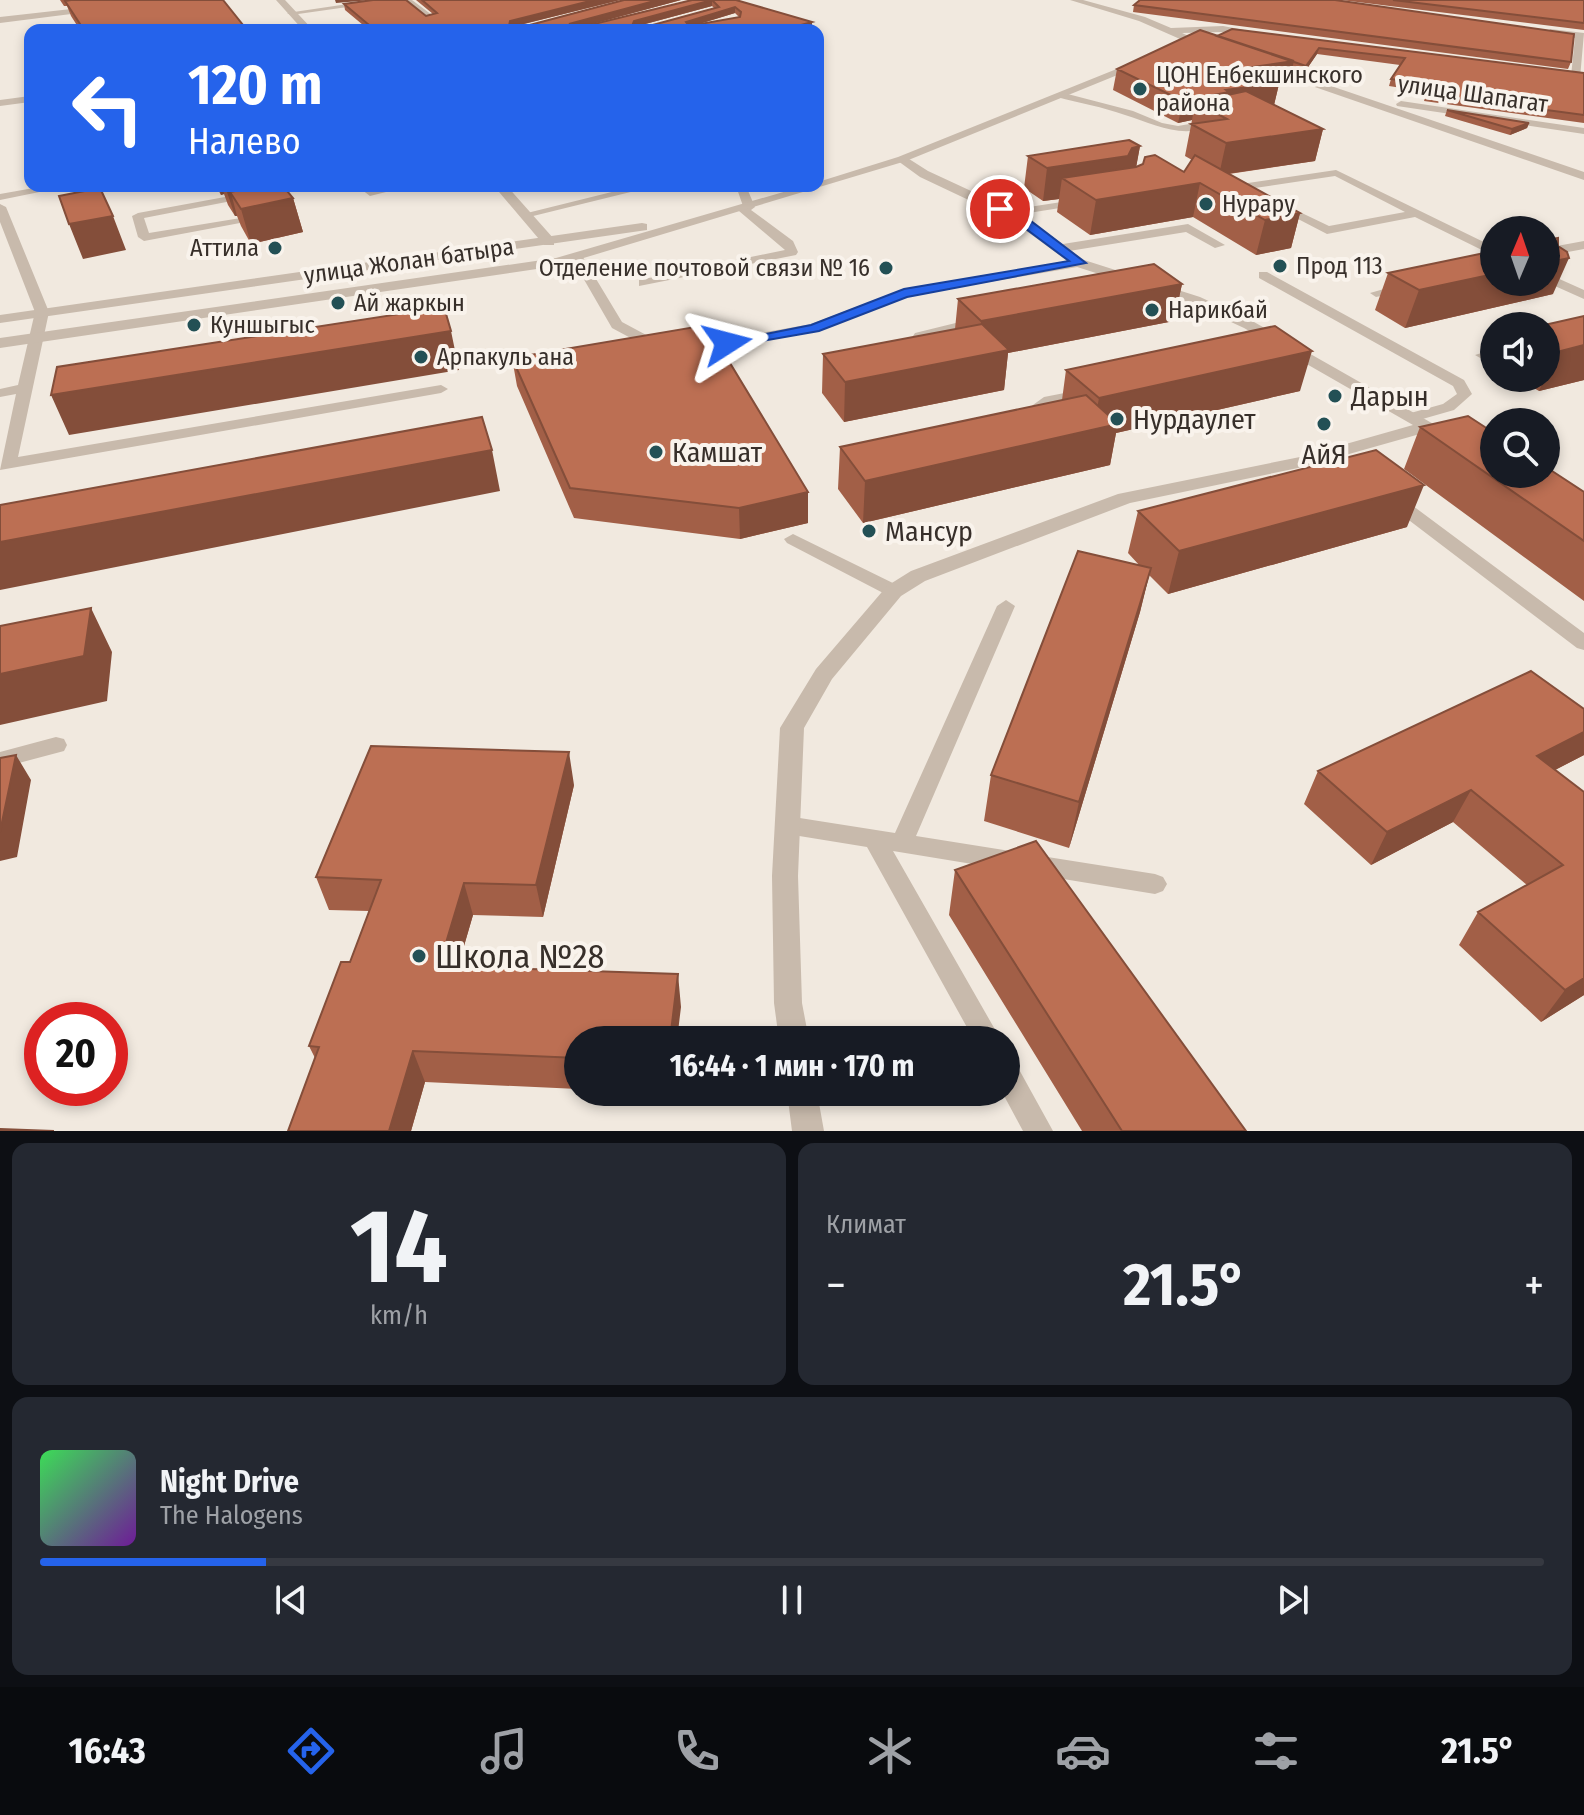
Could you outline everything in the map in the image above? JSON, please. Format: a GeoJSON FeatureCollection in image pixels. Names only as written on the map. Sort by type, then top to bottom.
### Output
{"type":"FeatureCollection","features":[{"type":"Feature","properties":{"kind":"street"},"geometry":{"type":"LineString","coordinates":[[280,0],[302,24]]}},
{"type":"Feature","properties":{"kind":"street"},"geometry":{"type":"LineString","coordinates":[[1074,0],[1142,19],[1190,42],[1218,51]]}},
{"type":"Feature","properties":{"kind":"street"},"geometry":{"type":"LineString","coordinates":[[0,20],[102,7]]}},
{"type":"Feature","properties":{"kind":"street"},"geometry":{"type":"LineString","coordinates":[[1166,31],[1223,29],[1269,35]]}},
{"type":"Feature","properties":{"kind":"street"},"geometry":{"type":"LineString","coordinates":[[1533,29],[1582,36],[1580,77],[1561,74]]}},
{"type":"Feature","properties":{"kind":"street"},"geometry":{"type":"LineString","coordinates":[[1175,48],[1190,42]]}},
{"type":"Feature","properties":{"kind":"street","name":"улица Жолан батыра"},"geometry":{"type":"LineString","coordinates":[[824,184],[902,159],[1147,59]]}},
{"type":"Feature","properties":{"kind":"street"},"geometry":{"type":"LineString","coordinates":[[1260,65],[1584,176]]}},
{"type":"Feature","properties":{"kind":"street","name":"улица Шапагат"},"geometry":{"type":"LineString","coordinates":[[1357,98],[1584,131]]}},
{"type":"Feature","properties":{"kind":"street"},"geometry":{"type":"LineString","coordinates":[[0,103],[24,100]]}},
{"type":"Feature","properties":{"kind":"street"},"geometry":{"type":"LineString","coordinates":[[902,159],[924,174],[1009,213],[1063,248],[1079,263],[1195,300],[1291,347],[1427,426]]}},
{"type":"Feature","properties":{"kind":"street"},"geometry":{"type":"LineString","coordinates":[[505,192],[549,242]]}},
{"type":"Feature","properties":{"kind":"street","name":"улица Жолан батыра"},"geometry":{"type":"LineString","coordinates":[[0,343],[577,257],[798,192]]}},
{"type":"Feature","properties":{"kind":"street"},"geometry":{"type":"LineString","coordinates":[[0,319],[549,242],[743,209]]}},
{"type":"Feature","properties":{"kind":"street"},"geometry":{"type":"LineString","coordinates":[[792,1026],[788,1003],[787,825],[792,728],[824,674],[894,591],[918,576],[1125,498],[1332,453],[1427,426]]}},
{"type":"Feature","properties":{"kind":"street"},"geometry":{"type":"LineString","coordinates":[[804,1106],[808,1131]]}},
{"type":"Feature","properties":{"kind":"lane"},"geometry":{"type":"LineString","coordinates":[[291,13],[393,0]]}},
{"type":"Feature","properties":{"kind":"lane"},"geometry":{"type":"LineString","coordinates":[[407,0],[432,18]]}},
{"type":"Feature","properties":{"kind":"lane"},"geometry":{"type":"LineString","coordinates":[[1060,95],[1169,128],[1222,122]]}},
{"type":"Feature","properties":{"kind":"lane"},"geometry":{"type":"LineString","coordinates":[[1255,195],[1241,187],[1336,173],[1480,245]]}},
{"type":"Feature","properties":{"kind":"lane"},"geometry":{"type":"LineString","coordinates":[[0,197],[29,192]]}},
{"type":"Feature","properties":{"kind":"lane"},"geometry":{"type":"LineString","coordinates":[[264,216],[144,237],[138,216],[270,192]]}},
{"type":"Feature","properties":{"kind":"lane"},"geometry":{"type":"LineString","coordinates":[[525,215],[624,192]]}},
{"type":"Feature","properties":{"kind":"lane"},"geometry":{"type":"LineString","coordinates":[[644,283],[792,252],[789,244],[743,209],[742,192]]}},
{"type":"Feature","properties":{"kind":"lane"},"geometry":{"type":"LineString","coordinates":[[1009,213],[1100,199]]}},
{"type":"Feature","properties":{"kind":"lane"},"geometry":{"type":"LineString","coordinates":[[1270,202],[1327,230],[1417,213]]}},
{"type":"Feature","properties":{"kind":"lane"},"geometry":{"type":"LineString","coordinates":[[0,207],[42,312],[39,337],[4,464],[441,389]]}},
{"type":"Feature","properties":{"kind":"lane"},"geometry":{"type":"LineString","coordinates":[[1063,248],[1188,228],[1219,245]]}},
{"type":"Feature","properties":{"kind":"lane"},"geometry":{"type":"LineString","coordinates":[[1560,249],[1584,245]]}},
{"type":"Feature","properties":{"kind":"lane"},"geometry":{"type":"LineString","coordinates":[[577,257],[617,325],[676,351],[814,328],[904,293],[1079,263]]}},
{"type":"Feature","properties":{"kind":"lane"},"geometry":{"type":"LineString","coordinates":[[1263,275],[1459,383],[1465,394],[1461,400],[1427,426]]}},
{"type":"Feature","properties":{"kind":"lane"},"geometry":{"type":"LineString","coordinates":[[1376,293],[1420,284]]}},
{"type":"Feature","properties":{"kind":"lane"},"geometry":{"type":"LineString","coordinates":[[1560,284],[1584,295]]}},
{"type":"Feature","properties":{"kind":"lane"},"geometry":{"type":"LineString","coordinates":[[1129,294],[1160,289]]}},
{"type":"Feature","properties":{"kind":"lane"},"geometry":{"type":"LineString","coordinates":[[928,356],[943,353],[920,336],[992,319]]}},
{"type":"Feature","properties":{"kind":"lane"},"geometry":{"type":"LineString","coordinates":[[1261,354],[1291,347]]}},
{"type":"Feature","properties":{"kind":"lane"},"geometry":{"type":"LineString","coordinates":[[0,393],[26,388]]}},
{"type":"Feature","properties":{"kind":"lane"},"geometry":{"type":"LineString","coordinates":[[1024,432],[1039,428],[1025,413],[1049,400],[1095,390]]}},
{"type":"Feature","properties":{"kind":"lane"},"geometry":{"type":"LineString","coordinates":[[1332,453],[1358,472]]}},
{"type":"Feature","properties":{"kind":"lane"},"geometry":{"type":"LineString","coordinates":[[1383,491],[1584,643]]}},
{"type":"Feature","properties":{"kind":"lane"},"geometry":{"type":"LineString","coordinates":[[793,539],[894,591]]}},
{"type":"Feature","properties":{"kind":"lane"},"geometry":{"type":"LineString","coordinates":[[902,843],[1006,606]]}},
{"type":"Feature","properties":{"kind":"lane"},"geometry":{"type":"LineString","coordinates":[[0,760],[56,745]]}},
{"type":"Feature","properties":{"kind":"lane"},"geometry":{"type":"LineString","coordinates":[[787,825],[1155,884]]}},
{"type":"Feature","properties":{"kind":"lane"},"geometry":{"type":"LineString","coordinates":[[874,839],[980,1026]]}},
{"type":"Feature","properties":{"kind":"lane"},"geometry":{"type":"LineString","coordinates":[[1020,1098],[1039,1131]]}},
{"type":"Feature","properties":{"kind":"building"},"geometry":{"type":"Polygon","coordinates":[[[223,0],[242,24],[80,24],[65,1],[223,0]]]}},
{"type":"Feature","properties":{"kind":"building"},"geometry":{"type":"Polygon","coordinates":[[[406,0],[426,16],[437,13],[422,0],[594,0],[510,21],[509,24],[368,24],[344,4],[406,0]]]}},
{"type":"Feature","properties":{"kind":"building"},"geometry":{"type":"Polygon","coordinates":[[[624,0],[658,0],[569,24],[534,24],[624,0]]]}},
{"type":"Feature","properties":{"kind":"building"},"geometry":{"type":"Polygon","coordinates":[[[692,0],[712,0],[634,21],[633,24],[594,24],[692,0]]]}},
{"type":"Feature","properties":{"kind":"building"},"geometry":{"type":"Polygon","coordinates":[[[712,0],[736,0],[812,22],[700,24],[740,17],[741,12],[735,7],[686,22],[688,24],[656,24],[719,7],[712,0]]]}},
{"type":"Feature","properties":{"kind":"building"},"geometry":{"type":"Polygon","coordinates":[[[1140,0],[1335,0],[1574,34],[1571,62],[1134,5],[1140,0]]]}},
{"type":"Feature","properties":{"kind":"building"},"geometry":{"type":"Polygon","coordinates":[[[1393,0],[1584,0],[1584,23],[1393,0]]]}},
{"type":"Feature","properties":{"kind":"building"},"geometry":{"type":"Polygon","coordinates":[[[1232,29],[1584,73],[1584,115],[1426,94],[1430,85],[1391,79],[1405,58],[1319,48],[1306,66],[1217,36],[1232,29]]]}},
{"type":"Feature","properties":{"kind":"building"},"geometry":{"type":"Polygon","coordinates":[[[1200,30],[1294,61],[1246,68],[1279,83],[1226,90],[1229,92],[1183,101],[1117,69],[1200,30]]]}},
{"type":"Feature","properties":{"kind":"building"},"geometry":{"type":"Polygon","coordinates":[[[1246,91],[1323,129],[1226,143],[1191,124],[1227,119],[1195,102],[1246,91]]]}},
{"type":"Feature","properties":{"kind":"building"},"geometry":{"type":"Polygon","coordinates":[[[1447,110],[1529,123],[1512,129],[1447,110]]]}},
{"type":"Feature","properties":{"kind":"building"},"geometry":{"type":"Polygon","coordinates":[[[1129,140],[1140,146],[1132,148],[1128,156],[1047,168],[1028,156],[1129,140]]]}},
{"type":"Feature","properties":{"kind":"building"},"geometry":{"type":"Polygon","coordinates":[[[1155,155],[1184,172],[1195,155],[1300,213],[1265,220],[1200,183],[1096,200],[1062,178],[1136,167],[1143,164],[1145,157],[1155,155]]]}},
{"type":"Feature","properties":{"kind":"building"},"geometry":{"type":"Polygon","coordinates":[[[102,192],[113,216],[69,224],[59,196],[102,192]]]}},
{"type":"Feature","properties":{"kind":"building"},"geometry":{"type":"Polygon","coordinates":[[[230,192],[288,192],[293,198],[241,209],[230,192]]]}},
{"type":"Feature","properties":{"kind":"building"},"geometry":{"type":"Polygon","coordinates":[[[1560,247],[1567,252],[1569,258],[1560,260],[1560,247]]]}},
{"type":"Feature","properties":{"kind":"building"},"geometry":{"type":"Polygon","coordinates":[[[1480,254],[1480,277],[1419,290],[1388,273],[1480,254]]]}},
{"type":"Feature","properties":{"kind":"building"},"geometry":{"type":"Polygon","coordinates":[[[1154,264],[1182,284],[981,321],[958,299],[1154,264]]]}},
{"type":"Feature","properties":{"kind":"building"},"geometry":{"type":"Polygon","coordinates":[[[444,307],[451,331],[51,395],[57,367],[444,307]]]}},
{"type":"Feature","properties":{"kind":"building"},"geometry":{"type":"Polygon","coordinates":[[[1584,316],[1584,345],[1560,351],[1560,321],[1584,316]]]}},
{"type":"Feature","properties":{"kind":"building"},"geometry":{"type":"Polygon","coordinates":[[[982,324],[1009,350],[845,382],[823,354],[982,324]]]}},
{"type":"Feature","properties":{"kind":"building","name":"Камшат"},"geometry":{"type":"Polygon","coordinates":[[[707,325],[808,492],[739,508],[570,488],[512,358],[707,325]]]}},
{"type":"Feature","properties":{"kind":"building"},"geometry":{"type":"Polygon","coordinates":[[[1275,326],[1312,351],[1099,398],[1066,370],[1275,326]]]}},
{"type":"Feature","properties":{"kind":"building"},"geometry":{"type":"Polygon","coordinates":[[[1086,395],[1118,424],[865,481],[840,447],[1086,395]]]}},
{"type":"Feature","properties":{"kind":"building"},"geometry":{"type":"Polygon","coordinates":[[[1468,416],[1480,424],[1480,469],[1420,427],[1468,416]]]}},
{"type":"Feature","properties":{"kind":"building"},"geometry":{"type":"Polygon","coordinates":[[[482,417],[492,450],[0,542],[0,505],[482,417]]]}},
{"type":"Feature","properties":{"kind":"building"},"geometry":{"type":"Polygon","coordinates":[[[1376,450],[1424,485],[1179,551],[1138,511],[1376,450]]]}},
{"type":"Feature","properties":{"kind":"building"},"geometry":{"type":"Polygon","coordinates":[[[1560,476],[1584,492],[1584,541],[1508,488],[1560,488],[1560,476]]]}},
{"type":"Feature","properties":{"kind":"building"},"geometry":{"type":"Polygon","coordinates":[[[1078,551],[1151,568],[1079,802],[991,775],[1078,551]]]}},
{"type":"Feature","properties":{"kind":"building"},"geometry":{"type":"Polygon","coordinates":[[[91,608],[84,656],[0,674],[0,626],[91,608]]]}},
{"type":"Feature","properties":{"kind":"building"},"geometry":{"type":"Polygon","coordinates":[[[1531,671],[1584,709],[1584,732],[1537,756],[1584,792],[1584,978],[1565,990],[1478,912],[1563,865],[1471,790],[1387,832],[1318,771],[1531,671]]]}},
{"type":"Feature","properties":{"kind":"building","name":"Школа №28"},"geometry":{"type":"Polygon","coordinates":[[[371,746],[569,752],[536,885],[464,883],[439,966],[678,974],[672,1026],[564,1026],[564,1057],[413,1051],[389,1131],[288,1131],[319,1047],[309,1046],[341,962],[350,962],[381,880],[316,877],[371,746]]]}},
{"type":"Feature","properties":{"kind":"building"},"geometry":{"type":"Polygon","coordinates":[[[16,755],[0,832],[0,758],[16,755]]]}},
{"type":"Feature","properties":{"kind":"building"},"geometry":{"type":"Polygon","coordinates":[[[1036,841],[1246,1131],[1122,1131],[955,870],[1036,841]]]}},
{"type":"Feature","properties":{"kind":"building"},"geometry":{"type":"Polygon","coordinates":[[[0,1129],[54,1131],[0,1131],[0,1129]]]}},
{"type":"Feature","properties":{"kind":"place","name":"ЦОН Енбекшинского района"},"geometry":{"type":"Point","coordinates":[1140,89]}},
{"type":"Feature","properties":{"kind":"place","name":"Нурару"},"geometry":{"type":"Point","coordinates":[1206,204]}},
{"type":"Feature","properties":{"kind":"place","name":"Аттила"},"geometry":{"type":"Point","coordinates":[275,248]}},
{"type":"Feature","properties":{"kind":"place","name":"Прод 113"},"geometry":{"type":"Point","coordinates":[1280,266]}},
{"type":"Feature","properties":{"kind":"place","name":"Отделение почтовой связи № 16"},"geometry":{"type":"Point","coordinates":[886,268]}},
{"type":"Feature","properties":{"kind":"place","name":"Ай жаркын"},"geometry":{"type":"Point","coordinates":[338,303]}},
{"type":"Feature","properties":{"kind":"place","name":"Нарикбай"},"geometry":{"type":"Point","coordinates":[1152,310]}},
{"type":"Feature","properties":{"kind":"place","name":"Куншыгыс"},"geometry":{"type":"Point","coordinates":[194,325]}},
{"type":"Feature","properties":{"kind":"place","name":"Арпакуль ана"},"geometry":{"type":"Point","coordinates":[421,357]}},
{"type":"Feature","properties":{"kind":"place","name":"Дарын"},"geometry":{"type":"Point","coordinates":[1335,396]}},
{"type":"Feature","properties":{"kind":"place","name":"Нурдаулет"},"geometry":{"type":"Point","coordinates":[1117,419]}},
{"type":"Feature","properties":{"kind":"place","name":"АйЯ"},"geometry":{"type":"Point","coordinates":[1324,424]}},
{"type":"Feature","properties":{"kind":"place","name":"Камшат"},"geometry":{"type":"Point","coordinates":[656,452]}},
{"type":"Feature","properties":{"kind":"place","name":"Мансур"},"geometry":{"type":"Point","coordinates":[869,531]}},
{"type":"Feature","properties":{"kind":"place","name":"Школа №28"},"geometry":{"type":"Point","coordinates":[419,956]}},
{"type":"Feature","properties":{"kind":"route"},"geometry":{"type":"LineString","coordinates":[[727,343],[814,328],[904,293],[1079,263],[1063,248],[1000,209]]}}]}
